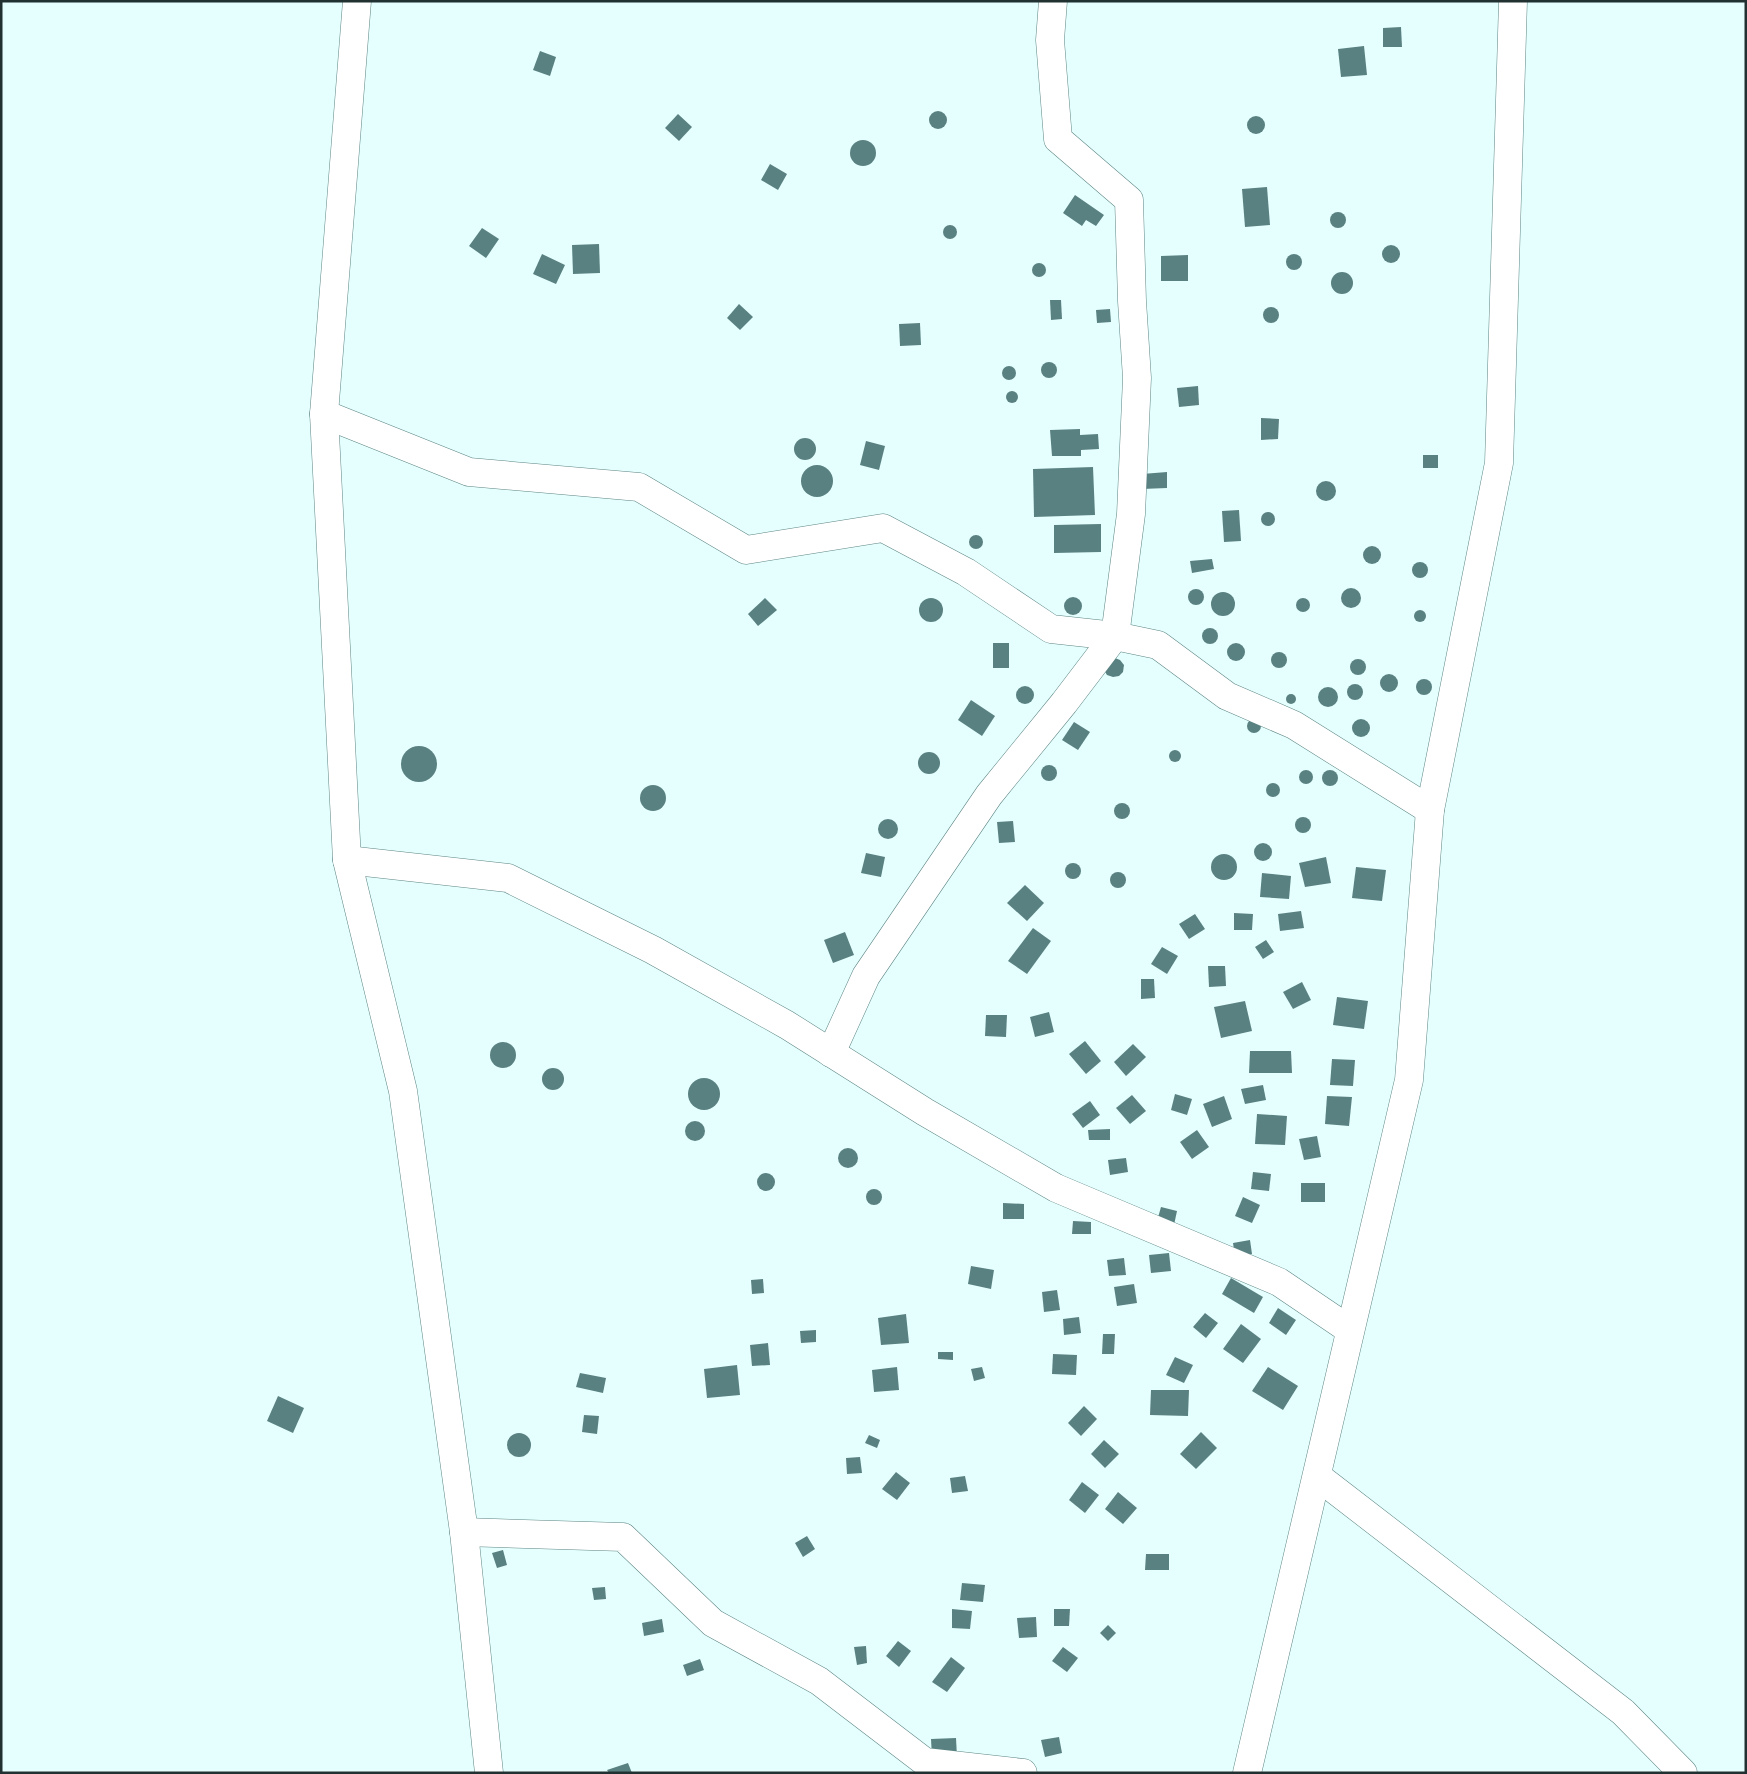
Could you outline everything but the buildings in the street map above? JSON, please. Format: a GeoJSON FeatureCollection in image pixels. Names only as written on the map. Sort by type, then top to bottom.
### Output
{"type":"FeatureCollection","features":[{"type":"Feature","properties":{"kind":"street"},"geometry":{"type":"LineString","coordinates":[[358,1],[324,414],[347,860],[403,1091],[464,1532],[489,1773]]}},
{"type":"Feature","properties":{"kind":"street"},"geometry":{"type":"LineString","coordinates":[[831,1053],[866,976],[990,796],[1115,636],[1131,514],[1137,378],[1132,302],[1129,200],[1058,139],[1050,40],[1053,1]]}},
{"type":"Feature","properties":{"kind":"street"},"geometry":{"type":"LineString","coordinates":[[1247,1773],[1409,1080],[1430,810],[1500,463],[1513,1]]}},
{"type":"Feature","properties":{"kind":"street"},"geometry":{"type":"LineString","coordinates":[[324,414],[469,472],[639,487],[746,550],[883,528],[966,572],[1051,629],[1115,636],[1158,645],[1226,696],[1294,725],[1430,810]]}},
{"type":"Feature","properties":{"kind":"street"},"geometry":{"type":"LineString","coordinates":[[347,860],[508,878],[653,950],[787,1025],[925,1112],[1056,1188],[1280,1282],[1350,1330]]}},
{"type":"Feature","properties":{"kind":"street"},"geometry":{"type":"LineString","coordinates":[[1316,1476],[1624,1712],[1683,1773]]}},
{"type":"Feature","properties":{"kind":"street"},"geometry":{"type":"LineString","coordinates":[[464,1532],[623,1537],[714,1623],[819,1682],[925,1762],[1023,1773]]}}]}
